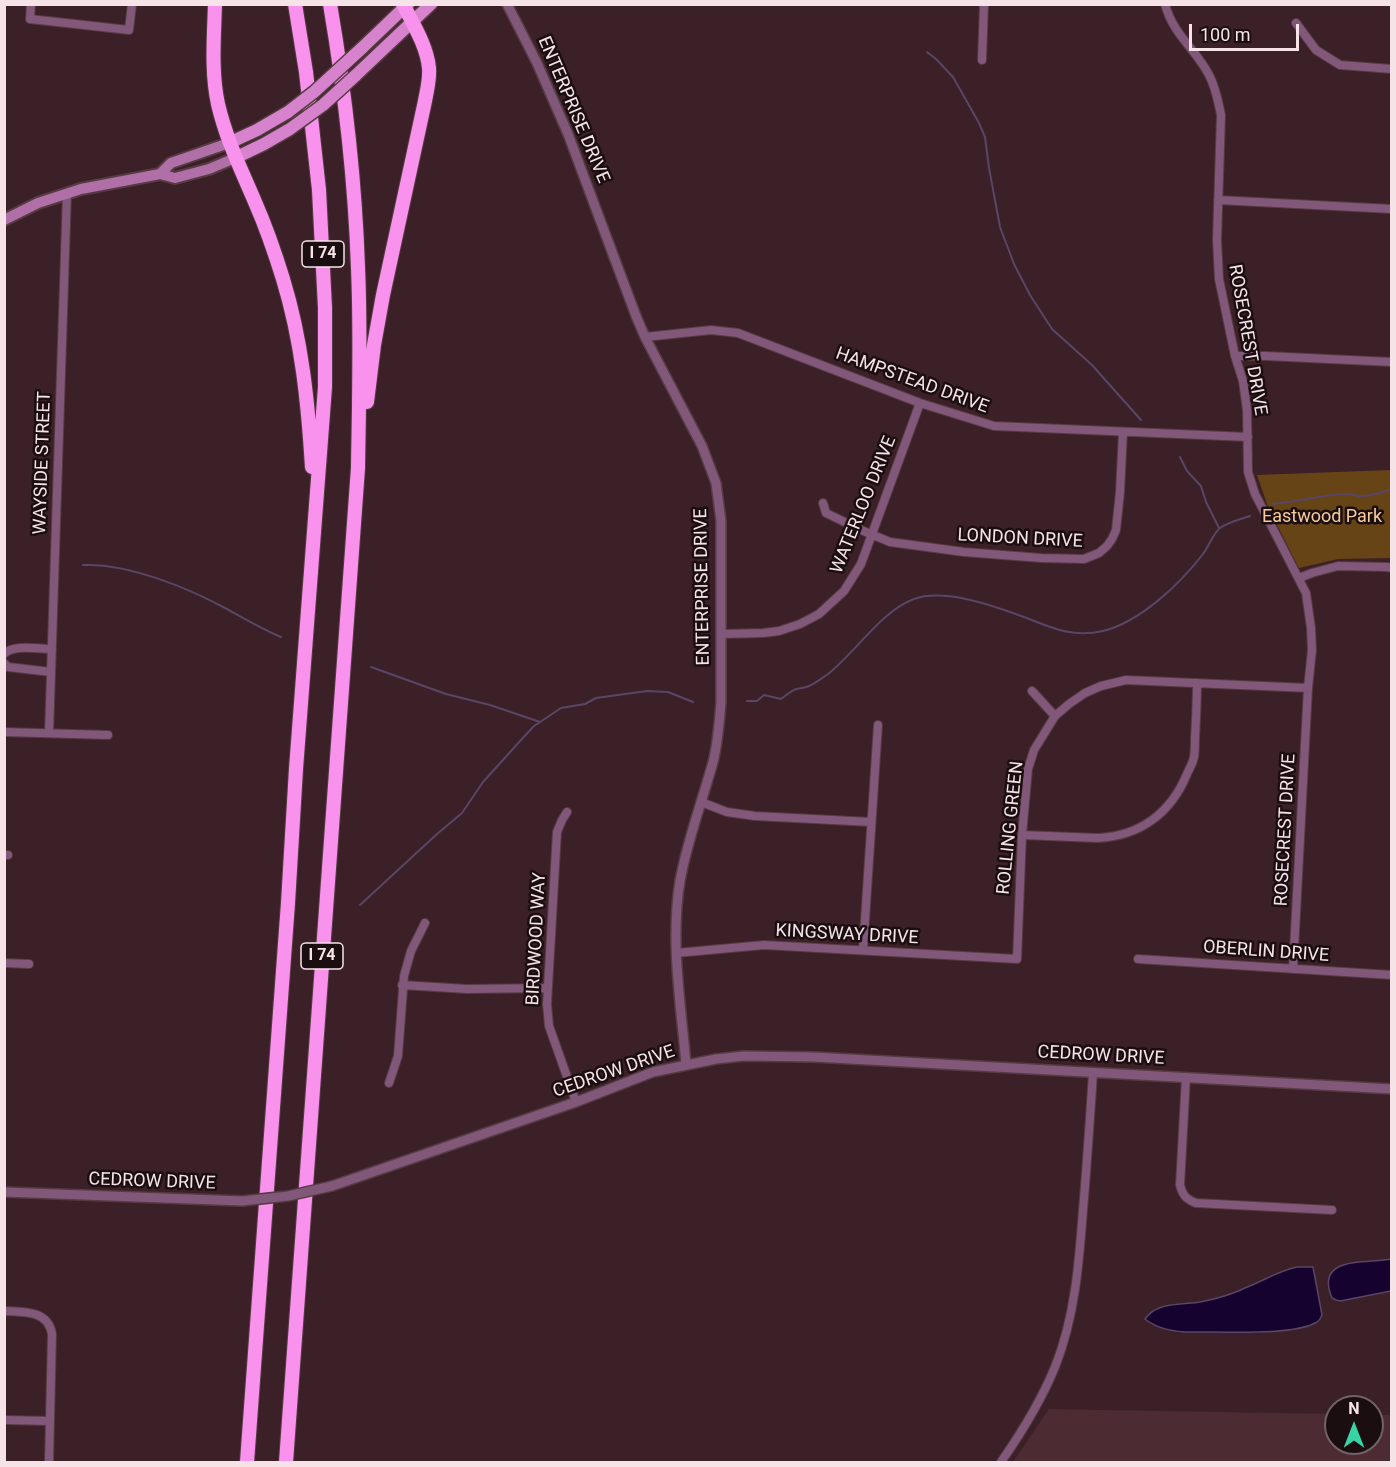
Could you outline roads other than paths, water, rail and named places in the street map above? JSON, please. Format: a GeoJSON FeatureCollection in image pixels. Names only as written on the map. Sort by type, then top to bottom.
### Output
{"type":"FeatureCollection","features":[{"type":"Feature","properties":{"kind":"highway"},"geometry":{"type":"LineString","coordinates":[[215,4],[215,91],[229,143],[270,240],[294,317],[302,355],[307,397],[315,505]]}},
{"type":"Feature","properties":{"kind":"highway","name":"I 74"},"geometry":{"type":"LineString","coordinates":[[248,1462],[325,387],[324,269],[316,151],[295,4]]}},
{"type":"Feature","properties":{"kind":"highway","name":"I 74"},"geometry":{"type":"LineString","coordinates":[[286,1462],[358,468],[360,338],[356,217],[345,107],[330,4]]}},
{"type":"Feature","properties":{"kind":"highway"},"geometry":{"type":"LineString","coordinates":[[358,468],[378,321],[429,78],[426,54],[405,5]]}},
{"type":"Feature","properties":{"kind":"main road"},"geometry":{"type":"LineString","coordinates":[[4,220],[26,208],[97,185],[160,174],[175,178],[209,169],[264,144],[290,129],[323,105],[430,4]]}},
{"type":"Feature","properties":{"kind":"main road"},"geometry":{"type":"LineString","coordinates":[[160,174],[171,164],[229,143],[288,112],[314,92],[405,5]]}},
{"type":"Feature","properties":{"kind":"street"},"geometry":{"type":"LineString","coordinates":[[31,4],[30,19],[129,30],[132,4]]}},
{"type":"Feature","properties":{"kind":"street","name":"ENTERPRISE DRIVE"},"geometry":{"type":"LineString","coordinates":[[507,4],[537,63],[568,134],[645,337],[702,446],[716,483],[721,521],[719,723],[713,760],[688,843],[680,880],[676,918],[676,953],[686,1064]]}},
{"type":"Feature","properties":{"kind":"street"},"geometry":{"type":"LineString","coordinates":[[982,60],[984,4]]}},
{"type":"Feature","properties":{"kind":"street","name":"ROSECREST DRIVE"},"geometry":{"type":"LineString","coordinates":[[1166,4],[1174,28],[1209,74],[1217,96],[1221,115],[1216,240],[1219,279],[1235,356],[1243,381],[1247,410],[1248,472],[1255,494],[1306,592],[1311,628],[1312,650],[1293,969]]}},
{"type":"Feature","properties":{"kind":"street"},"geometry":{"type":"LineString","coordinates":[[1296,23],[1316,50],[1340,65],[1392,69]]}},
{"type":"Feature","properties":{"kind":"street","name":"WAYSIDE STREET"},"geometry":{"type":"LineString","coordinates":[[49,733],[67,193]]}},
{"type":"Feature","properties":{"kind":"street"},"geometry":{"type":"LineString","coordinates":[[1218,200],[1392,209]]}},
{"type":"Feature","properties":{"kind":"street","name":"HAMPSTEAD DRIVE"},"geometry":{"type":"LineString","coordinates":[[645,337],[711,330],[738,333],[920,403],[994,426],[1248,437]]}},
{"type":"Feature","properties":{"kind":"street"},"geometry":{"type":"LineString","coordinates":[[1235,356],[1392,362]]}},
{"type":"Feature","properties":{"kind":"street","name":"WATERLOO DRIVE"},"geometry":{"type":"LineString","coordinates":[[721,634],[779,630],[800,624],[819,614],[836,600],[861,564],[920,403]]}},
{"type":"Feature","properties":{"kind":"street","name":"LONDON DRIVE"},"geometry":{"type":"LineString","coordinates":[[823,503],[826,513],[890,542],[964,552],[1078,560],[1092,557],[1107,546],[1116,530],[1123,432]]}},
{"type":"Feature","properties":{"kind":"street"},"geometry":{"type":"LineString","coordinates":[[1299,578],[1338,566],[1392,568]]}},
{"type":"Feature","properties":{"kind":"street"},"geometry":{"type":"LineString","coordinates":[[4,654],[14,648],[52,650]]}},
{"type":"Feature","properties":{"kind":"street"},"geometry":{"type":"LineString","coordinates":[[4,663],[8,668],[51,672]]}},
{"type":"Feature","properties":{"kind":"street","name":"ROLLING GREEN"},"geometry":{"type":"LineString","coordinates":[[1017,959],[1022,835],[1028,768],[1034,750],[1055,716],[1085,693],[1101,686],[1126,680],[1308,688]]}},
{"type":"Feature","properties":{"kind":"street"},"geometry":{"type":"LineString","coordinates":[[1022,835],[1109,838],[1139,829],[1158,816],[1174,800],[1194,757],[1197,683]]}},
{"type":"Feature","properties":{"kind":"street"},"geometry":{"type":"LineString","coordinates":[[1032,691],[1055,716]]}},
{"type":"Feature","properties":{"kind":"street"},"geometry":{"type":"LineString","coordinates":[[863,950],[878,724]]}},
{"type":"Feature","properties":{"kind":"street"},"geometry":{"type":"LineString","coordinates":[[4,732],[108,735]]}},
{"type":"Feature","properties":{"kind":"street"},"geometry":{"type":"LineString","coordinates":[[701,802],[727,812],[755,816],[872,822]]}},
{"type":"Feature","properties":{"kind":"street","name":"BIRDWOOD WAY"},"geometry":{"type":"LineString","coordinates":[[567,812],[557,832],[547,1004],[549,1026],[576,1102]]}},
{"type":"Feature","properties":{"kind":"street"},"geometry":{"type":"LineString","coordinates":[[389,1083],[398,1056],[402,985],[411,951],[425,923]]}},
{"type":"Feature","properties":{"kind":"street","name":"KINGSWAY DRIVE"},"geometry":{"type":"LineString","coordinates":[[676,953],[764,945],[1017,959]]}},
{"type":"Feature","properties":{"kind":"street","name":"OBERLIN DRIVE"},"geometry":{"type":"LineString","coordinates":[[1138,959],[1392,975]]}},
{"type":"Feature","properties":{"kind":"street"},"geometry":{"type":"LineString","coordinates":[[4,963],[29,964]]}},
{"type":"Feature","properties":{"kind":"street"},"geometry":{"type":"LineString","coordinates":[[402,985],[457,989],[548,988]]}},
{"type":"Feature","properties":{"kind":"street","name":"CEDROW DRIVE"},"geometry":{"type":"LineString","coordinates":[[4,1192],[242,1201],[288,1196],[332,1186],[576,1102],[653,1072],[686,1064],[744,1056],[1392,1089]]}},
{"type":"Feature","properties":{"kind":"street"},"geometry":{"type":"LineString","coordinates":[[1001,1462],[1022,1432],[1041,1397],[1056,1365],[1068,1327],[1078,1274],[1093,1072]]}},
{"type":"Feature","properties":{"kind":"street"},"geometry":{"type":"LineString","coordinates":[[1186,1077],[1180,1185],[1182,1195],[1187,1200],[1196,1203],[1332,1210]]}},
{"type":"Feature","properties":{"kind":"street"},"geometry":{"type":"LineString","coordinates":[[4,1311],[33,1313],[48,1323],[52,1334],[49,1462]]}},
{"type":"Feature","properties":{"kind":"street"},"geometry":{"type":"LineString","coordinates":[[4,1420],[50,1421]]}},
{"type":"Feature","properties":{"kind":"waterway"},"geometry":{"type":"LineString","coordinates":[[927,52],[953,77],[985,137],[1000,227],[1014,264],[1030,295],[1052,329],[1092,365],[1141,420]]}},
{"type":"Feature","properties":{"kind":"waterway"},"geometry":{"type":"LineString","coordinates":[[1180,457],[1187,471],[1201,486],[1219,528]]}},
{"type":"Feature","properties":{"kind":"waterway"},"geometry":{"type":"LineString","coordinates":[[1272,504],[1344,494],[1368,496],[1392,489]]}},
{"type":"Feature","properties":{"kind":"waterway"},"geometry":{"type":"LineString","coordinates":[[747,701],[757,701],[764,695],[781,699],[794,690],[814,683],[838,665],[891,613],[914,599],[926,596],[969,600],[1072,633],[1092,633],[1117,626],[1145,611],[1171,589],[1203,554],[1220,528],[1250,516]]}},
{"type":"Feature","properties":{"kind":"waterway"},"geometry":{"type":"LineString","coordinates":[[83,565],[119,568],[157,578],[211,601],[281,637]]}},
{"type":"Feature","properties":{"kind":"waterway"},"geometry":{"type":"LineString","coordinates":[[371,667],[446,694],[490,705],[540,722]]}},
{"type":"Feature","properties":{"kind":"waterway"},"geometry":{"type":"LineString","coordinates":[[360,905],[462,813],[483,782],[534,726],[561,708],[585,704],[596,698],[647,691],[668,692],[693,702]]}},
{"type":"Feature","properties":{"kind":"park label","name":"Eastwood Park"},"geometry":{"type":"Point","coordinates":[1322,517]}}]}
